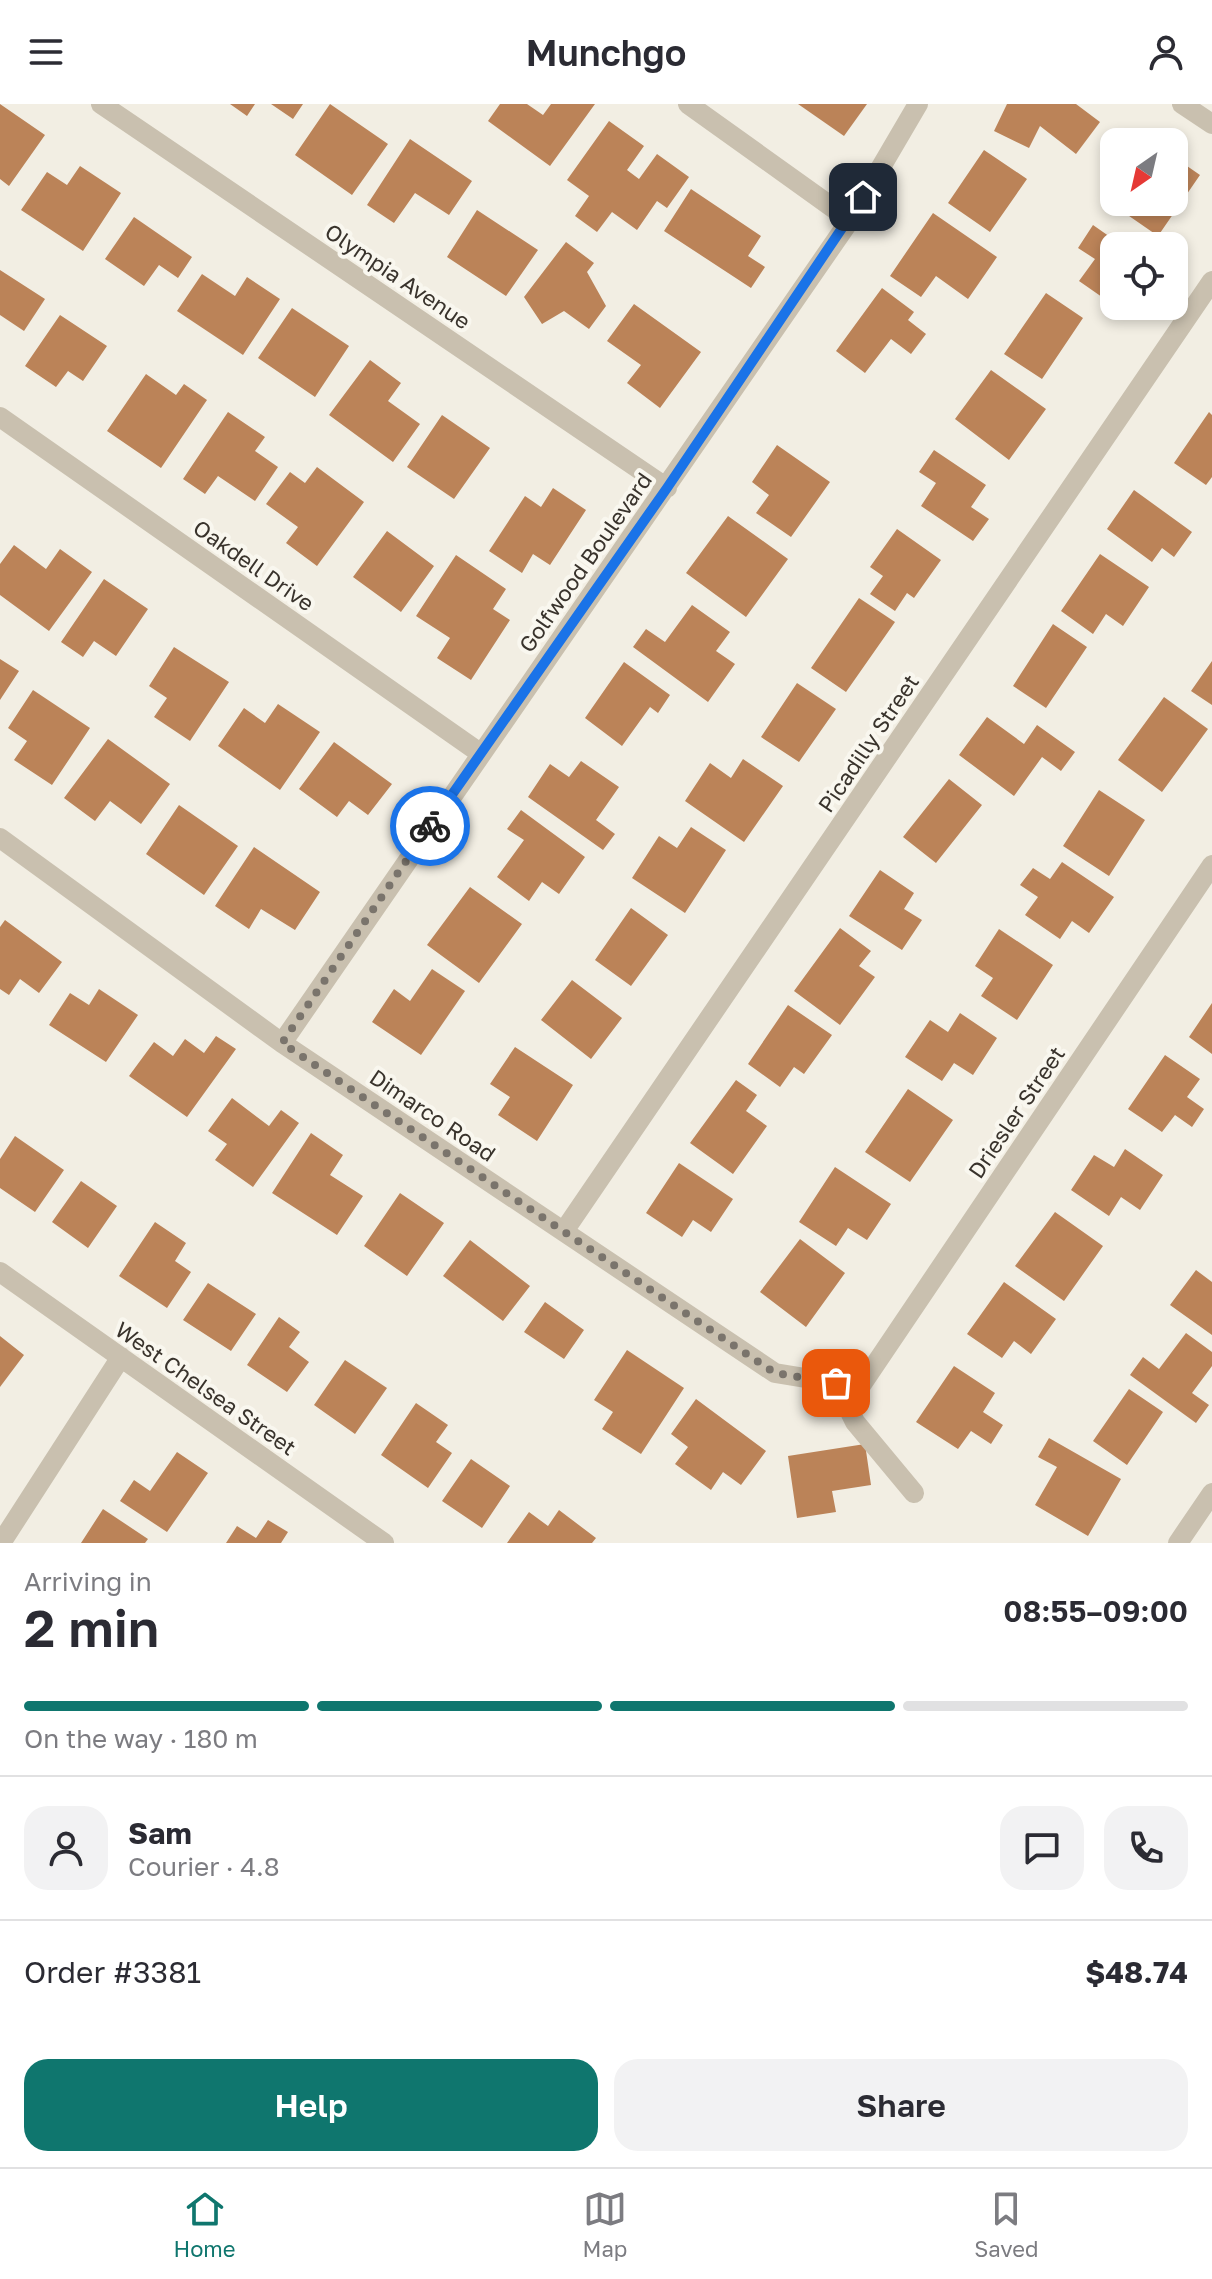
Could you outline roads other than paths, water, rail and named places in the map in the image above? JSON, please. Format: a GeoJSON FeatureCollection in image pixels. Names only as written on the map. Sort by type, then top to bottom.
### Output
{"type":"FeatureCollection","features":[{"type":"Feature","properties":{"kind":"street","name":"Olympia Avenue"},"geometry":{"type":"LineString","coordinates":[[101,104],[667,488]]}},
{"type":"Feature","properties":{"kind":"street"},"geometry":{"type":"LineString","coordinates":[[688,104],[850,220]]}},
{"type":"Feature","properties":{"kind":"street","name":"Golfwood Boulevard"},"geometry":{"type":"LineString","coordinates":[[282,1043],[850,220],[918,104]]}},
{"type":"Feature","properties":{"kind":"street"},"geometry":{"type":"LineString","coordinates":[[1182,104],[1212,124]]}},
{"type":"Feature","properties":{"kind":"street","name":"Picadilly Street"},"geometry":{"type":"LineString","coordinates":[[564,1231],[1212,281]]}},
{"type":"Feature","properties":{"kind":"street","name":"Oakdell Drive"},"geometry":{"type":"LineString","coordinates":[[0,417],[480,753]]}},
{"type":"Feature","properties":{"kind":"street","name":"Dimarco Road"},"geometry":{"type":"LineString","coordinates":[[0,838],[282,1043],[775,1373],[860,1387]]}},
{"type":"Feature","properties":{"kind":"street","name":"Driesler Street"},"geometry":{"type":"LineString","coordinates":[[860,1387],[1212,865]]}},
{"type":"Feature","properties":{"kind":"street","name":"West Chelsea Street"},"geometry":{"type":"LineString","coordinates":[[0,1272],[384,1543]]}},
{"type":"Feature","properties":{"kind":"street"},"geometry":{"type":"LineString","coordinates":[[1,1543],[121,1357]]}},
{"type":"Feature","properties":{"kind":"street"},"geometry":{"type":"LineString","coordinates":[[836,1383],[855,1422],[914,1493]]}},
{"type":"Feature","properties":{"kind":"street"},"geometry":{"type":"LineString","coordinates":[[1178,1543],[1212,1493]]}}]}
